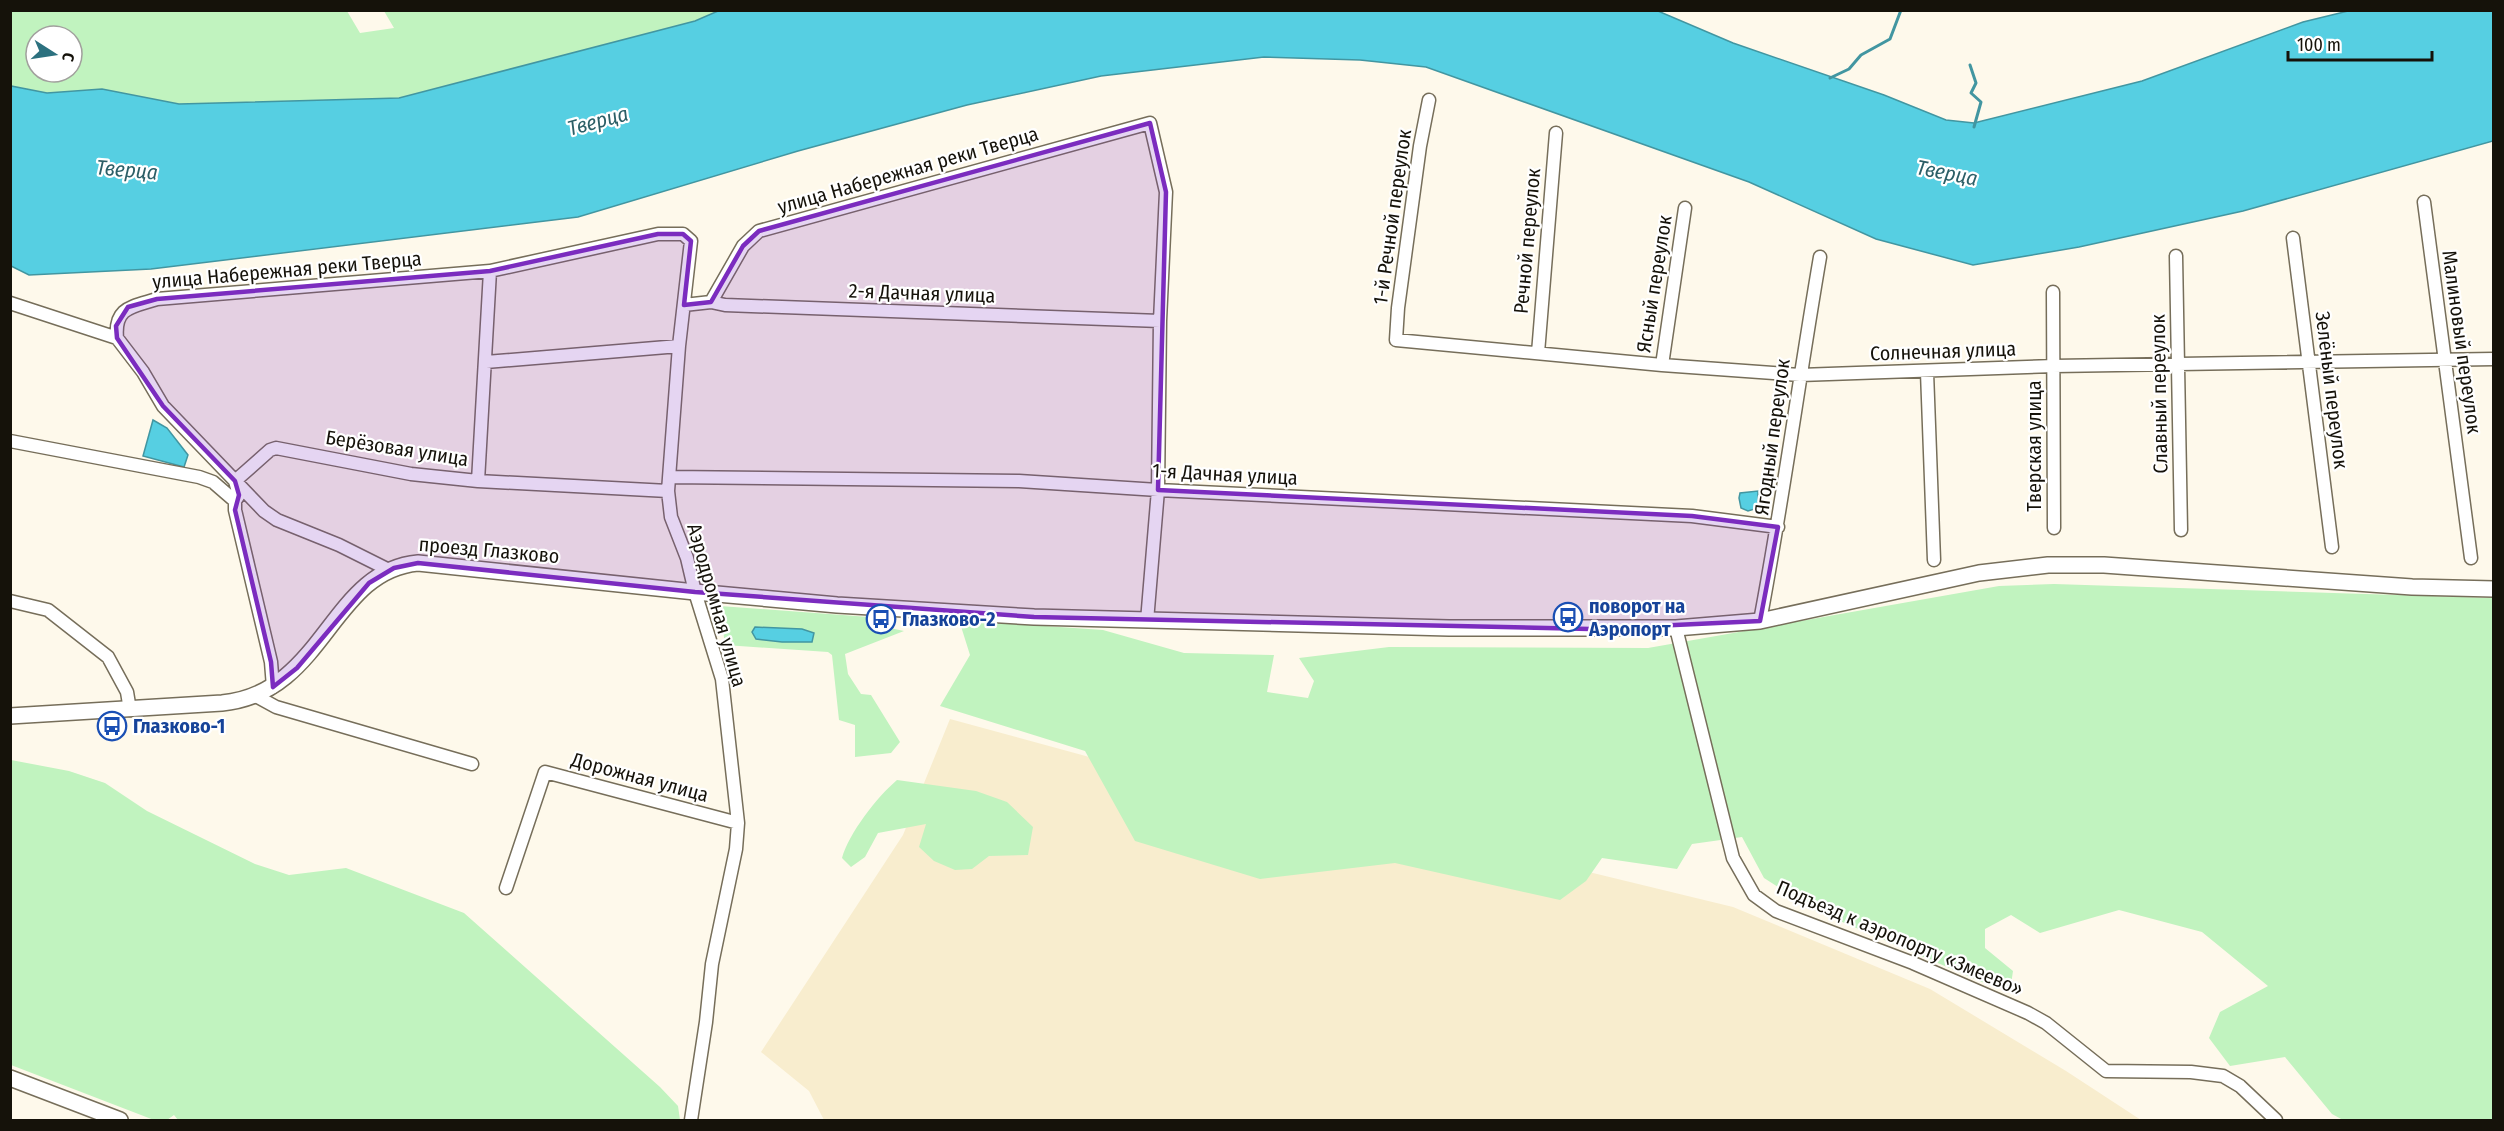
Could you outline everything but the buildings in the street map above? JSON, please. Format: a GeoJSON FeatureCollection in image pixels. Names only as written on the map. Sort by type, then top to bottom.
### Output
{"type":"FeatureCollection","features":[{"type":"Feature","properties":{"kind":"main road","name":"проезд Глазково"},"geometry":{"type":"LineString","coordinates":[[10,716],[226,703],[256,696],[273,687],[301,664],[362,589],[376,577],[408,564],[436,563],[695,592],[1034,617],[1449,628],[1676,628],[1760,621],[1965,576],[2048,565],[2104,565],[2412,587],[2493,589]]}},
{"type":"Feature","properties":{"kind":"main road"},"geometry":{"type":"LineString","coordinates":[[10,1078],[120,1120]]}},
{"type":"Feature","properties":{"kind":"street","name":"1-й Речной переулок"},"geometry":{"type":"LineString","coordinates":[[1396,340],[1398,308],[1420,146],[1429,100]]}},
{"type":"Feature","properties":{"kind":"street","name":"улица Набережная реки Тверца"},"geometry":{"type":"LineString","coordinates":[[711,302],[743,246],[759,231],[1150,123],[1166,192],[1160,321]]}},
{"type":"Feature","properties":{"kind":"street","name":"Речной переулок"},"geometry":{"type":"LineString","coordinates":[[1538,353],[1556,133]]}},
{"type":"Feature","properties":{"kind":"street","name":"Малиновый переулок"},"geometry":{"type":"LineString","coordinates":[[2424,202],[2471,558]]}},
{"type":"Feature","properties":{"kind":"street","name":"Ясный переулок"},"geometry":{"type":"LineString","coordinates":[[1662,365],[1685,208]]}},
{"type":"Feature","properties":{"kind":"street","name":"Аэродромная улица"},"geometry":{"type":"LineString","coordinates":[[490,271],[658,234],[683,234],[690,241],[668,491],[671,517],[687,558],[722,679],[738,823],[736,849],[712,964],[691,1120]]}},
{"type":"Feature","properties":{"kind":"street","name":"Зелёный переулок"},"geometry":{"type":"LineString","coordinates":[[2293,238],[2332,547]]}},
{"type":"Feature","properties":{"kind":"street","name":"Славный переулок"},"geometry":{"type":"LineString","coordinates":[[2175,256],[2181,530]]}},
{"type":"Feature","properties":{"kind":"street","name":"Ягодный переулок"},"geometry":{"type":"LineString","coordinates":[[1760,621],[1778,527],[1820,257]]}},
{"type":"Feature","properties":{"kind":"street","name":"улица Набережная реки Тверца"},"geometry":{"type":"LineString","coordinates":[[117,338],[116,326],[120,315],[128,308],[157,299],[490,271]]}},
{"type":"Feature","properties":{"kind":"street","name":"Берёзовая улица"},"geometry":{"type":"LineString","coordinates":[[235,481],[270,450],[276,448],[411,474],[478,481],[490,271]]}},
{"type":"Feature","properties":{"kind":"street","name":"Тверская улица"},"geometry":{"type":"LineString","coordinates":[[2053,292],[2054,528]]}},
{"type":"Feature","properties":{"kind":"street","name":"2-я Дачная улица"},"geometry":{"type":"LineString","coordinates":[[684,305],[711,302],[725,305],[1160,321]]}},
{"type":"Feature","properties":{"kind":"street"},"geometry":{"type":"LineString","coordinates":[[10,303],[117,338],[143,372],[163,406],[235,481],[277,520],[339,545],[389,570]]}},
{"type":"Feature","properties":{"kind":"street"},"geometry":{"type":"LineString","coordinates":[[1147,621],[1158,490],[1160,321]]}},
{"type":"Feature","properties":{"kind":"street","name":"Солнечная улица"},"geometry":{"type":"LineString","coordinates":[[1396,340],[1662,365],[1800,375],[2054,366],[2493,359]]}},
{"type":"Feature","properties":{"kind":"street"},"geometry":{"type":"LineString","coordinates":[[486,362],[679,346]]}},
{"type":"Feature","properties":{"kind":"street"},"geometry":{"type":"LineString","coordinates":[[1927,372],[1934,560]]}},
{"type":"Feature","properties":{"kind":"street"},"geometry":{"type":"LineString","coordinates":[[10,441],[199,477],[213,482],[235,501]]}},
{"type":"Feature","properties":{"kind":"street","name":"1-я Дачная улица"},"geometry":{"type":"LineString","coordinates":[[669,477],[1019,481],[1692,516],[1778,527]]}},
{"type":"Feature","properties":{"kind":"street"},"geometry":{"type":"LineString","coordinates":[[235,481],[239,495],[235,501],[235,510],[271,662],[273,687]]}},
{"type":"Feature","properties":{"kind":"street"},"geometry":{"type":"LineString","coordinates":[[478,481],[668,491]]}},
{"type":"Feature","properties":{"kind":"street"},"geometry":{"type":"LineString","coordinates":[[10,601],[48,610],[108,657],[126,692],[130,710]]}},
{"type":"Feature","properties":{"kind":"street","name":"Подъезд к аэропорту «Змеево»"},"geometry":{"type":"LineString","coordinates":[[1676,628],[1733,858],[1750,889],[1762,902],[1776,911],[1912,963],[2028,1013],[2046,1023],[2106,1071],[2191,1072],[2223,1076],[2240,1086],[2276,1120]]}},
{"type":"Feature","properties":{"kind":"street"},"geometry":{"type":"LineString","coordinates":[[256,696],[276,707],[472,764]]}},
{"type":"Feature","properties":{"kind":"street","name":"Дорожная улица"},"geometry":{"type":"LineString","coordinates":[[506,888],[545,772],[738,823]]}},
{"type":"Feature","properties":{"kind":"highlighted area"},"geometry":{"type":"Polygon","coordinates":[[[1150,123],[1166,192],[1158,490],[1692,516],[1778,527],[1760,621],[1590,629],[1034,617],[695,592],[418,563],[394,568],[369,583],[297,668],[273,687],[271,662],[235,510],[239,495],[235,481],[163,406],[117,338],[116,326],[128,307],[157,299],[490,271],[658,234],[683,234],[691,241],[684,305],[711,302],[743,246],[759,231],[1150,123]]]}},
{"type":"Feature","properties":{"kind":"shaded area"},"geometry":{"type":"Polygon","coordinates":[[[950,719],[1170,779],[1515,854],[1733,907],[1930,989],[2066,1071],[2141,1120],[824,1120],[809,1091],[761,1052],[903,835],[950,719]]]}},
{"type":"Feature","properties":{"kind":"green space"},"geometry":{"type":"Polygon","coordinates":[[[10,11],[347,11],[360,33],[394,28],[384,11],[718,11],[695,21],[399,98],[179,104],[102,89],[47,93],[11,86],[10,11]]]}},
{"type":"Feature","properties":{"kind":"green space"},"geometry":{"type":"Polygon","coordinates":[[[2054,584],[2493,598],[2493,1120],[2343,1120],[2332,1114],[2285,1057],[2230,1066],[2209,1038],[2220,1012],[2268,986],[2202,932],[2119,910],[2040,933],[2011,915],[1985,929],[1985,948],[2013,971],[2010,991],[1982,982],[1812,909],[1764,878],[1742,837],[1692,844],[1677,869],[1602,858],[1586,881],[1560,900],[1395,863],[1260,879],[1135,841],[1085,751],[940,706],[970,655],[959,620],[1103,630],[1184,653],[1274,655],[1267,692],[1308,698],[1314,681],[1299,658],[1389,647],[1648,648],[1999,586],[2054,584]]]}},
{"type":"Feature","properties":{"kind":"green space"},"geometry":{"type":"Polygon","coordinates":[[[720,606],[869,617],[876,625],[904,631],[845,654],[848,674],[861,694],[871,695],[900,742],[891,753],[855,757],[855,725],[839,720],[832,655],[828,652],[725,645],[720,606]]]}},
{"type":"Feature","properties":{"kind":"green space"},"geometry":{"type":"Polygon","coordinates":[[[11,760],[69,771],[105,783],[147,811],[255,864],[289,875],[346,868],[464,913],[660,1087],[678,1106],[680,1120],[178,1120],[174,1115],[167,1120],[154,1120],[11,1065],[11,760]]]}},
{"type":"Feature","properties":{"kind":"green space"},"geometry":{"type":"Polygon","coordinates":[[[897,780],[976,791],[1007,802],[1033,827],[1028,855],[989,856],[972,869],[955,870],[934,861],[919,847],[926,824],[878,833],[865,857],[851,867],[842,858],[851,838],[873,806],[897,780]]]}},
{"type":"Feature","properties":{"kind":"water","name":"Тверца"},"geometry":{"type":"Polygon","coordinates":[[[718,11],[1658,11],[1733,43],[1884,95],[1946,120],[1974,123],[2142,81],[2303,22],[2348,11],[2493,11],[2493,141],[2243,211],[2079,247],[1973,265],[1876,239],[1749,182],[1426,67],[1360,60],[1264,57],[1101,76],[967,105],[798,151],[578,217],[151,269],[29,275],[11,266],[11,86],[47,93],[102,89],[179,104],[399,98],[695,21],[718,11]]]}},
{"type":"Feature","properties":{"kind":"water"},"geometry":{"type":"Polygon","coordinates":[[[153,420],[167,428],[188,455],[184,467],[143,456],[153,420]]]}},
{"type":"Feature","properties":{"kind":"water"},"geometry":{"type":"Polygon","coordinates":[[[1758,491],[1758,508],[1748,511],[1741,508],[1740,493],[1758,491]]]}},
{"type":"Feature","properties":{"kind":"water"},"geometry":{"type":"Polygon","coordinates":[[[755,627],[802,629],[814,633],[812,642],[782,642],[756,639],[752,632],[755,627]]]}},
{"type":"Feature","properties":{"kind":"waterway"},"geometry":{"type":"LineString","coordinates":[[1830,78],[1849,69],[1861,55],[1890,39],[1901,10]]}},
{"type":"Feature","properties":{"kind":"waterway"},"geometry":{"type":"LineString","coordinates":[[1970,65],[1976,83],[1971,93],[1981,102],[1974,127]]}},
{"type":"Feature","properties":{"kind":"place","name":"поворот на Аэропорт"},"geometry":{"type":"Point","coordinates":[1568,617]}},
{"type":"Feature","properties":{"kind":"place","name":"Глазково-2"},"geometry":{"type":"Point","coordinates":[881,619]}},
{"type":"Feature","properties":{"kind":"place","name":"Глазково-1"},"geometry":{"type":"Point","coordinates":[112,726]}}]}
